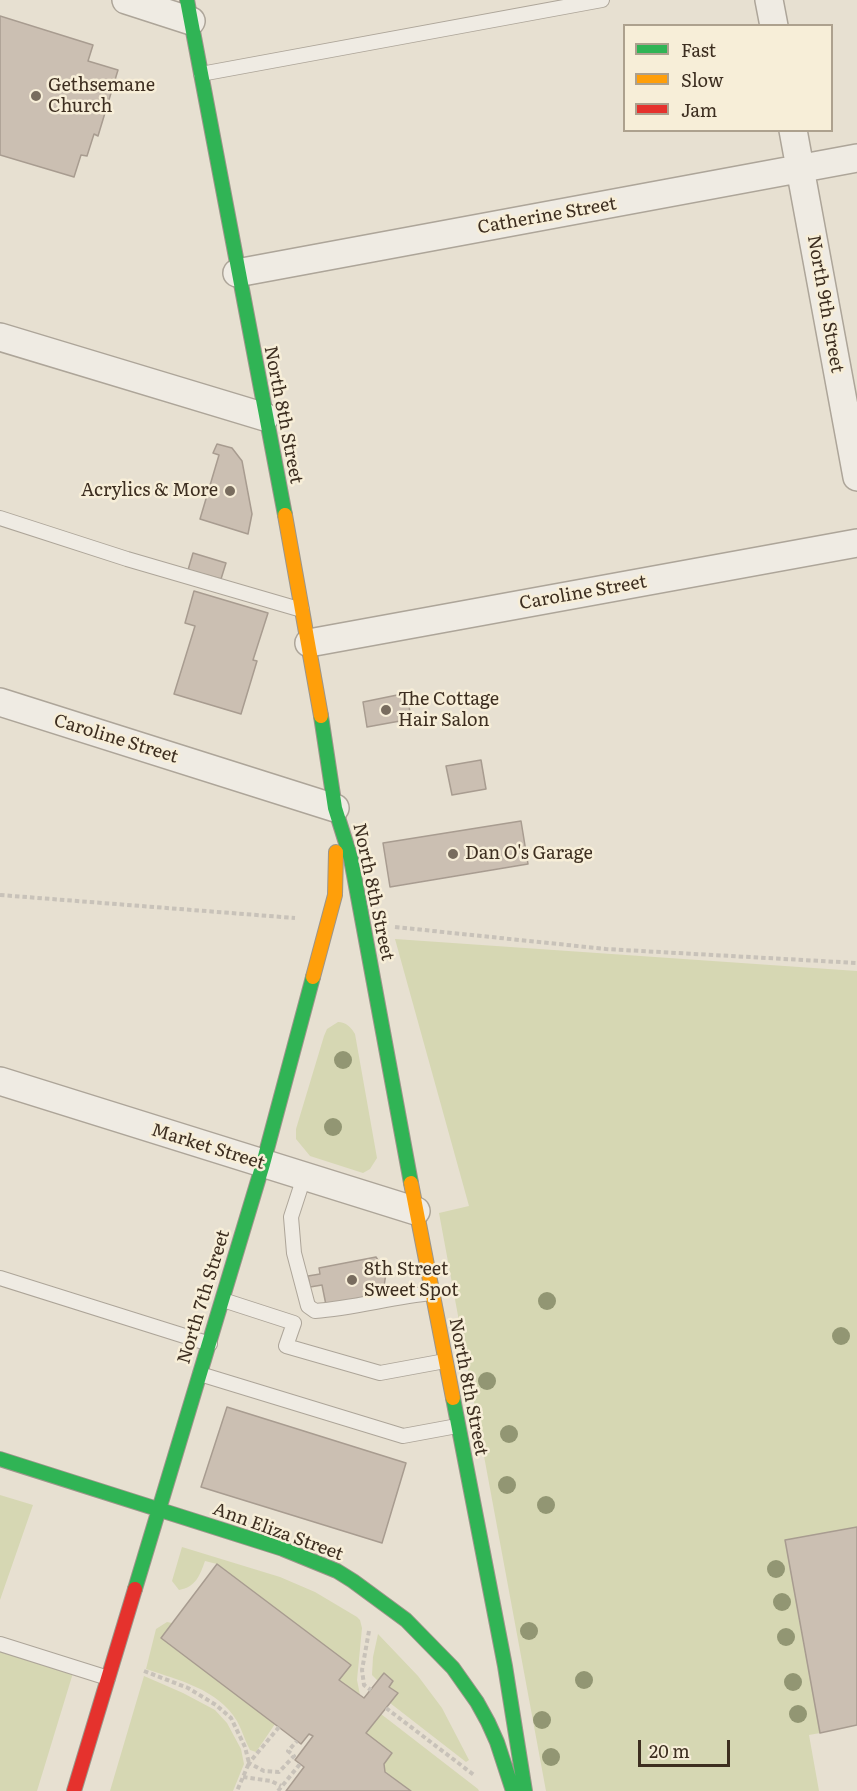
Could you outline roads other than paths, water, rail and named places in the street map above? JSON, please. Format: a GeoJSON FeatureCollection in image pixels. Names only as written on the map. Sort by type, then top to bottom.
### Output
{"type":"FeatureCollection","features":[{"type":"Feature","properties":{"kind":"street"},"geometry":{"type":"LineString","coordinates":[[126,0],[189,10]]}},
{"type":"Feature","properties":{"kind":"street"},"geometry":{"type":"LineString","coordinates":[[769,0],[774,24]]}},
{"type":"Feature","properties":{"kind":"street","name":"North 8th Street"},"geometry":{"type":"LineString","coordinates":[[189,10],[237,273],[303,610],[335,808],[351,859],[416,1211],[507,1678],[525,1791]]}},
{"type":"Feature","properties":{"kind":"street","name":"North 9th Street"},"geometry":{"type":"LineString","coordinates":[[793,132],[857,477]]}},
{"type":"Feature","properties":{"kind":"street","name":"Catherine Street"},"geometry":{"type":"LineString","coordinates":[[237,273],[857,158]]}},
{"type":"Feature","properties":{"kind":"street"},"geometry":{"type":"LineString","coordinates":[[0,337],[266,417]]}},
{"type":"Feature","properties":{"kind":"street","name":"Caroline Street"},"geometry":{"type":"LineString","coordinates":[[309,643],[857,543]]}},
{"type":"Feature","properties":{"kind":"street","name":"Caroline Street"},"geometry":{"type":"LineString","coordinates":[[0,702],[335,808]]}},
{"type":"Feature","properties":{"kind":"street","name":"North 7th Street"},"geometry":{"type":"LineString","coordinates":[[74,1791],[263,1164],[329,920],[337,873],[335,808]]}},
{"type":"Feature","properties":{"kind":"street","name":"Market Street"},"geometry":{"type":"LineString","coordinates":[[0,1081],[416,1211]]}},
{"type":"Feature","properties":{"kind":"street","name":"Ann Eliza Street"},"geometry":{"type":"LineString","coordinates":[[0,1459],[283,1549],[337,1571],[406,1620],[453,1668],[477,1702],[497,1742],[513,1791]]}},
{"type":"Feature","properties":{"kind":"lane"},"geometry":{"type":"LineString","coordinates":[[201,74],[602,0]]}},
{"type":"Feature","properties":{"kind":"lane"},"geometry":{"type":"LineString","coordinates":[[0,518],[127,559],[303,610]]}},
{"type":"Feature","properties":{"kind":"lane"},"geometry":{"type":"LineString","coordinates":[[304,1177],[291,1217],[294,1252],[308,1306],[315,1311],[330,1310],[400,1296],[432,1293]]}},
{"type":"Feature","properties":{"kind":"lane"},"geometry":{"type":"LineString","coordinates":[[0,1278],[210,1344]]}},
{"type":"Feature","properties":{"kind":"lane"},"geometry":{"type":"LineString","coordinates":[[223,1300],[294,1323],[286,1346],[380,1373],[445,1361]]}},
{"type":"Feature","properties":{"kind":"lane"},"geometry":{"type":"LineString","coordinates":[[200,1374],[403,1436],[458,1426]]}},
{"type":"Feature","properties":{"kind":"lane"},"geometry":{"type":"LineString","coordinates":[[0,1644],[108,1678]]}},
{"type":"Feature","properties":{"kind":"place","name":"Gethsemane Church"},"geometry":{"type":"Point","coordinates":[36,96]}},
{"type":"Feature","properties":{"kind":"place","name":"Acrylics & More"},"geometry":{"type":"Point","coordinates":[230,491]}},
{"type":"Feature","properties":{"kind":"place","name":"The Cottage Hair Salon"},"geometry":{"type":"Point","coordinates":[386,710]}},
{"type":"Feature","properties":{"kind":"place","name":"Dan O's Garage"},"geometry":{"type":"Point","coordinates":[453,854]}},
{"type":"Feature","properties":{"kind":"place","name":"8th Street Sweet Spot"},"geometry":{"type":"Point","coordinates":[352,1280]}}]}
